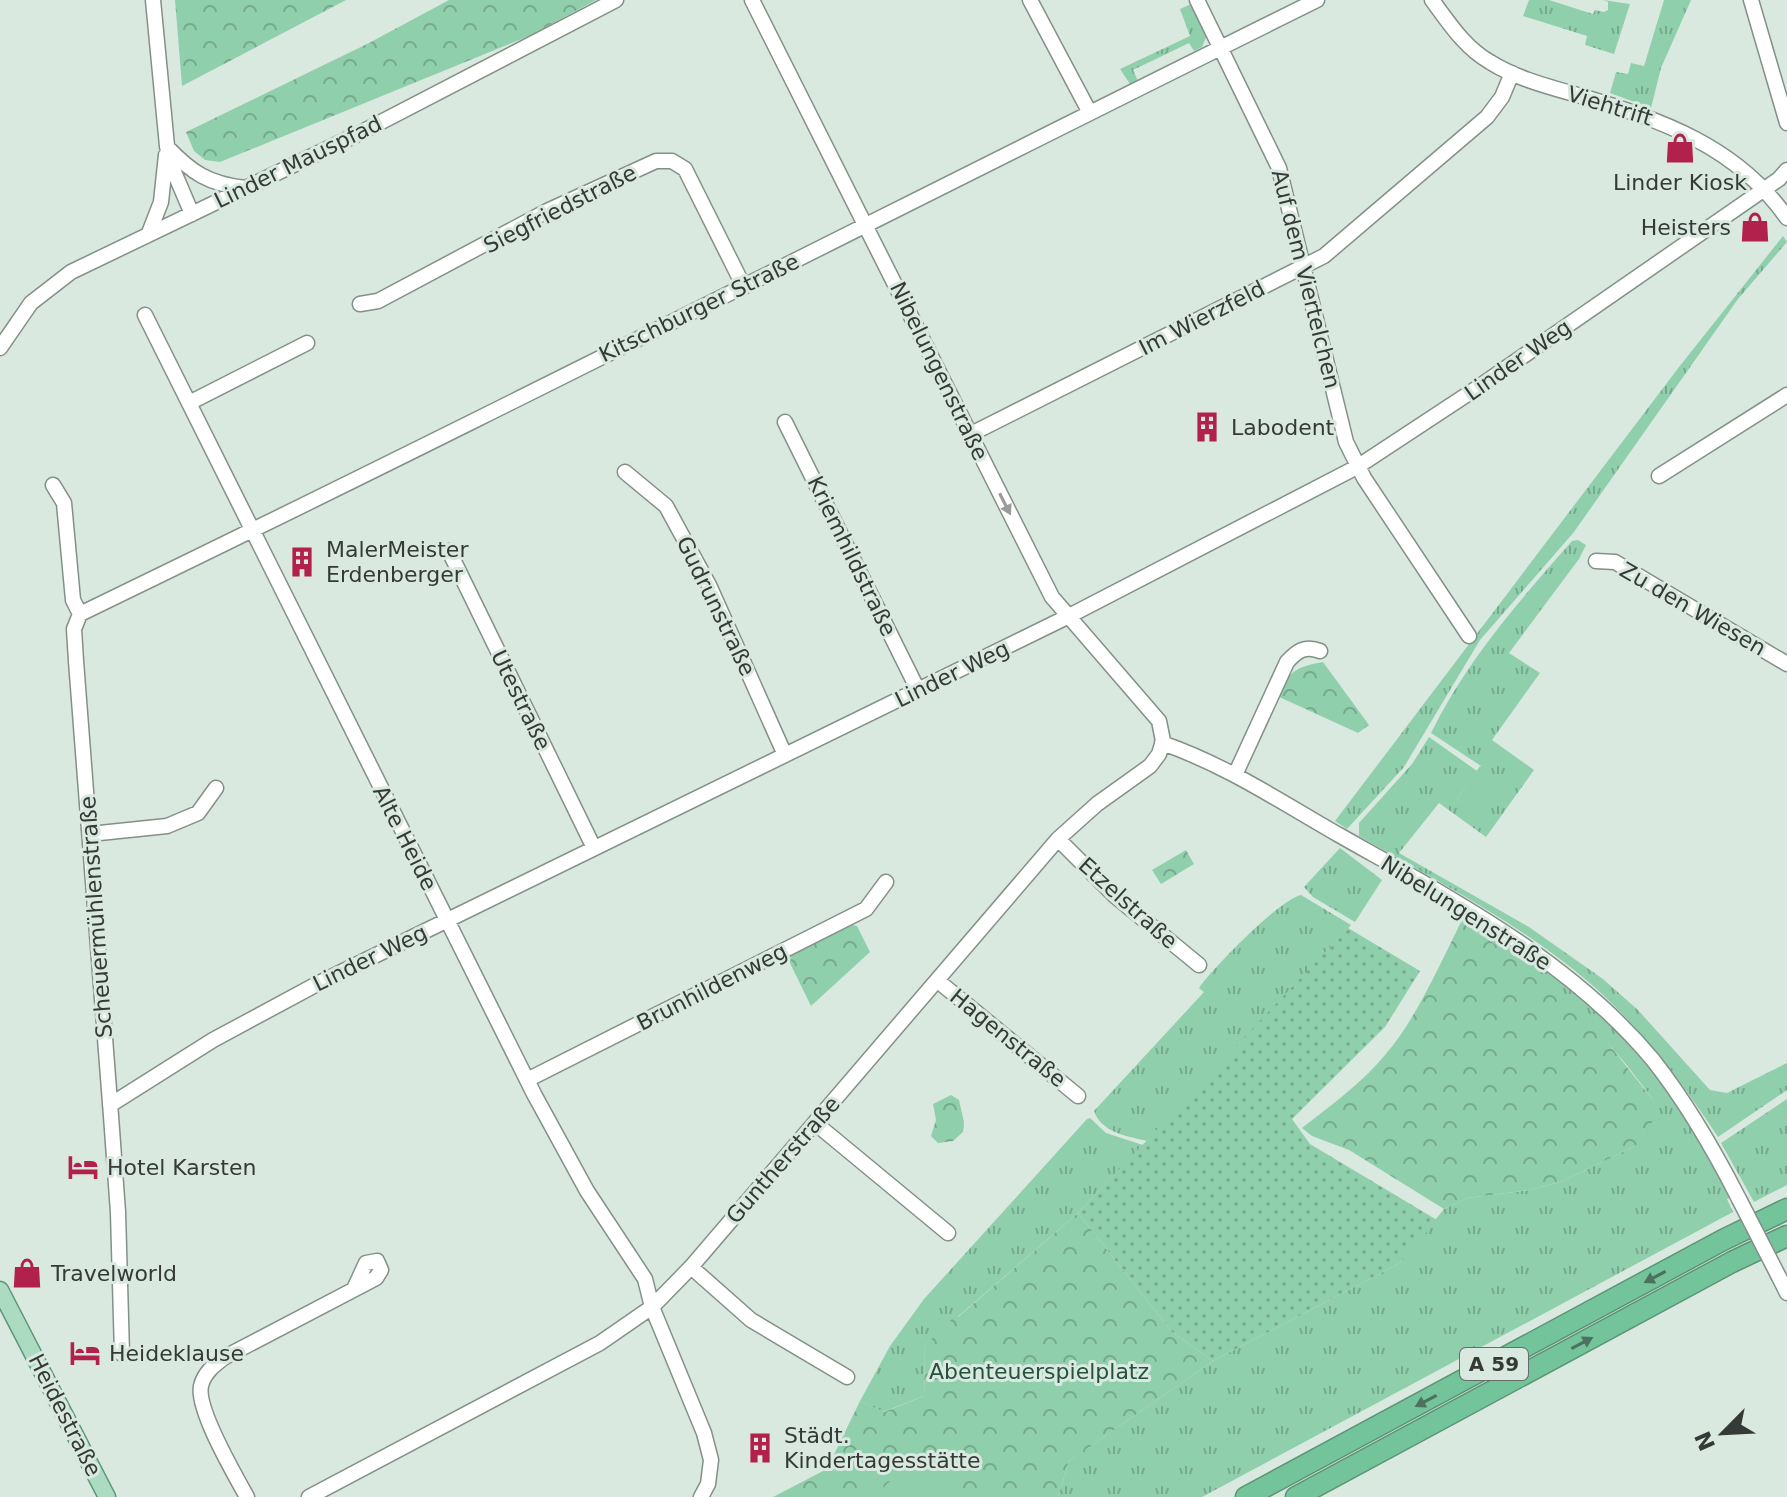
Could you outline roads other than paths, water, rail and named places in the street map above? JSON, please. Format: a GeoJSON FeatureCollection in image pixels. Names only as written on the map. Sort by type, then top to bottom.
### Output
{"type":"FeatureCollection","features":[{"type":"Feature","properties":{"kind":"highway","name":"A 59"},"geometry":{"type":"LineString","coordinates":[[1246,1497],[1723,1240],[1787,1209]]}},
{"type":"Feature","properties":{"kind":"highway","name":"A 59"},"geometry":{"type":"LineString","coordinates":[[1296,1497],[1719,1269],[1787,1236]]}},
{"type":"Feature","properties":{"kind":"main road","name":"Heidestraße"},"geometry":{"type":"LineString","coordinates":[[0,1290],[6,1312],[107,1497]]}},
{"type":"Feature","properties":{"kind":"street"},"geometry":{"type":"LineString","coordinates":[[153,0],[167,146],[172,167],[192,214]]}},
{"type":"Feature","properties":{"kind":"street","name":"Linder Mauspfad"},"geometry":{"type":"LineString","coordinates":[[0,348],[23,312],[50,285],[81,266],[360,133],[616,0]]}},
{"type":"Feature","properties":{"kind":"street","name":"Nibelungenstraße"},"geometry":{"type":"LineString","coordinates":[[752,0],[1052,597],[1159,721],[1162,743],[1235,775],[1509,935],[1577,985],[1651,1058],[1675,1089],[1712,1145],[1787,1293]]}},
{"type":"Feature","properties":{"kind":"street"},"geometry":{"type":"LineString","coordinates":[[1030,0],[1090,113]]}},
{"type":"Feature","properties":{"kind":"street","name":"Auf dem Viertelchen"},"geometry":{"type":"LineString","coordinates":[[1197,0],[1279,168],[1346,442],[1357,467],[1469,636]]}},
{"type":"Feature","properties":{"kind":"street","name":"Kitschburger Straße"},"geometry":{"type":"LineString","coordinates":[[80,614],[253,531],[1317,0]]}},
{"type":"Feature","properties":{"kind":"street","name":"Viehtrift"},"geometry":{"type":"LineString","coordinates":[[1432,0],[1462,40],[1488,61],[1512,73],[1677,128],[1729,160],[1763,190],[1787,218]]}},
{"type":"Feature","properties":{"kind":"street"},"geometry":{"type":"LineString","coordinates":[[1751,0],[1787,123]]}},
{"type":"Feature","properties":{"kind":"street","name":"Im Wierzfeld"},"geometry":{"type":"LineString","coordinates":[[971,434],[1305,267],[1340,243],[1487,117],[1502,97],[1512,73]]}},
{"type":"Feature","properties":{"kind":"street"},"geometry":{"type":"LineString","coordinates":[[167,146],[189,168],[211,182],[246,188]]}},
{"type":"Feature","properties":{"kind":"street"},"geometry":{"type":"LineString","coordinates":[[149,233],[161,202],[167,146]]}},
{"type":"Feature","properties":{"kind":"street","name":"Siegfriedstraße"},"geometry":{"type":"LineString","coordinates":[[360,304],[378,301],[547,211],[656,161],[672,161],[685,169],[744,287]]}},
{"type":"Feature","properties":{"kind":"street","name":"Linder Weg"},"geometry":{"type":"LineString","coordinates":[[110,1105],[185,1056],[254,1017],[1069,616],[1357,467],[1480,386],[1779,179],[1787,170]]}},
{"type":"Feature","properties":{"kind":"street","name":"Alte Heide"},"geometry":{"type":"LineString","coordinates":[[145,315],[527,1080],[575,1172],[645,1279],[652,1307],[704,1433],[711,1460],[708,1484],[701,1497]]}},
{"type":"Feature","properties":{"kind":"street"},"geometry":{"type":"LineString","coordinates":[[189,403],[307,343]]}},
{"type":"Feature","properties":{"kind":"street"},"geometry":{"type":"LineString","coordinates":[[1659,476],[1787,395]]}},
{"type":"Feature","properties":{"kind":"street","name":"Kriemhildstraße"},"geometry":{"type":"LineString","coordinates":[[785,422],[918,690]]}},
{"type":"Feature","properties":{"kind":"street","name":"Gudrunstraße"},"geometry":{"type":"LineString","coordinates":[[625,472],[666,506],[709,585],[785,755]]}},
{"type":"Feature","properties":{"kind":"street","name":"Scheuermühlenstraße"},"geometry":{"type":"LineString","coordinates":[[53,485],[64,503],[73,600],[80,614],[74,629],[118,1212],[122,1354]]}},
{"type":"Feature","properties":{"kind":"street","name":"Utestraße"},"geometry":{"type":"LineString","coordinates":[[449,551],[594,848]]}},
{"type":"Feature","properties":{"kind":"street","name":"Zu den Wiesen"},"geometry":{"type":"LineString","coordinates":[[1596,561],[1615,562],[1787,664]]}},
{"type":"Feature","properties":{"kind":"street"},"geometry":{"type":"LineString","coordinates":[[1235,775],[1287,662],[1301,649],[1320,651]]}},
{"type":"Feature","properties":{"kind":"street","name":"Guntherstraße"},"geometry":{"type":"LineString","coordinates":[[309,1497],[600,1343],[652,1307],[691,1267],[1058,839],[1097,804],[1150,766],[1159,754],[1162,743]]}},
{"type":"Feature","properties":{"kind":"street"},"geometry":{"type":"LineString","coordinates":[[90,834],[167,826],[198,813],[216,788]]}},
{"type":"Feature","properties":{"kind":"street","name":"Etzelstraße"},"geometry":{"type":"LineString","coordinates":[[1058,839],[1115,896],[1199,965]]}},
{"type":"Feature","properties":{"kind":"street","name":"Brunhildenweg"},"geometry":{"type":"LineString","coordinates":[[527,1080],[866,909],[886,882]]}},
{"type":"Feature","properties":{"kind":"street","name":"Hagenstraße"},"geometry":{"type":"LineString","coordinates":[[938,981],[1078,1096]]}},
{"type":"Feature","properties":{"kind":"street"},"geometry":{"type":"LineString","coordinates":[[815,1123],[948,1233]]}},
{"type":"Feature","properties":{"kind":"street"},"geometry":{"type":"LineString","coordinates":[[691,1267],[751,1320],[847,1377]]}},
{"type":"Feature","properties":{"kind":"street"},"geometry":{"type":"LineString","coordinates":[[247,1497],[205,1412],[201,1388],[204,1379],[209,1370],[225,1357],[354,1289]]}},
{"type":"Feature","properties":{"kind":"place","name":"Linder Kiosk"},"geometry":{"type":"Point","coordinates":[1680,148]}},
{"type":"Feature","properties":{"kind":"place","name":"Heisters"},"geometry":{"type":"Point","coordinates":[1755,227]}},
{"type":"Feature","properties":{"kind":"place","name":"Labodent"},"geometry":{"type":"Point","coordinates":[1207,427]}},
{"type":"Feature","properties":{"kind":"place","name":"MalerMeister Erdenberger"},"geometry":{"type":"Point","coordinates":[302,562]}},
{"type":"Feature","properties":{"kind":"place","name":"Hotel Karsten"},"geometry":{"type":"Point","coordinates":[83,1167]}},
{"type":"Feature","properties":{"kind":"place","name":"Travelworld"},"geometry":{"type":"Point","coordinates":[27,1273]}},
{"type":"Feature","properties":{"kind":"place","name":"Heideklause"},"geometry":{"type":"Point","coordinates":[85,1353]}},
{"type":"Feature","properties":{"kind":"place","name":"Städt. Kindertagesstätte"},"geometry":{"type":"Point","coordinates":[760,1448]}},
{"type":"Feature","properties":{"kind":"park label","name":"Abenteuerspielplatz"},"geometry":{"type":"Point","coordinates":[1039,1371]}}]}
